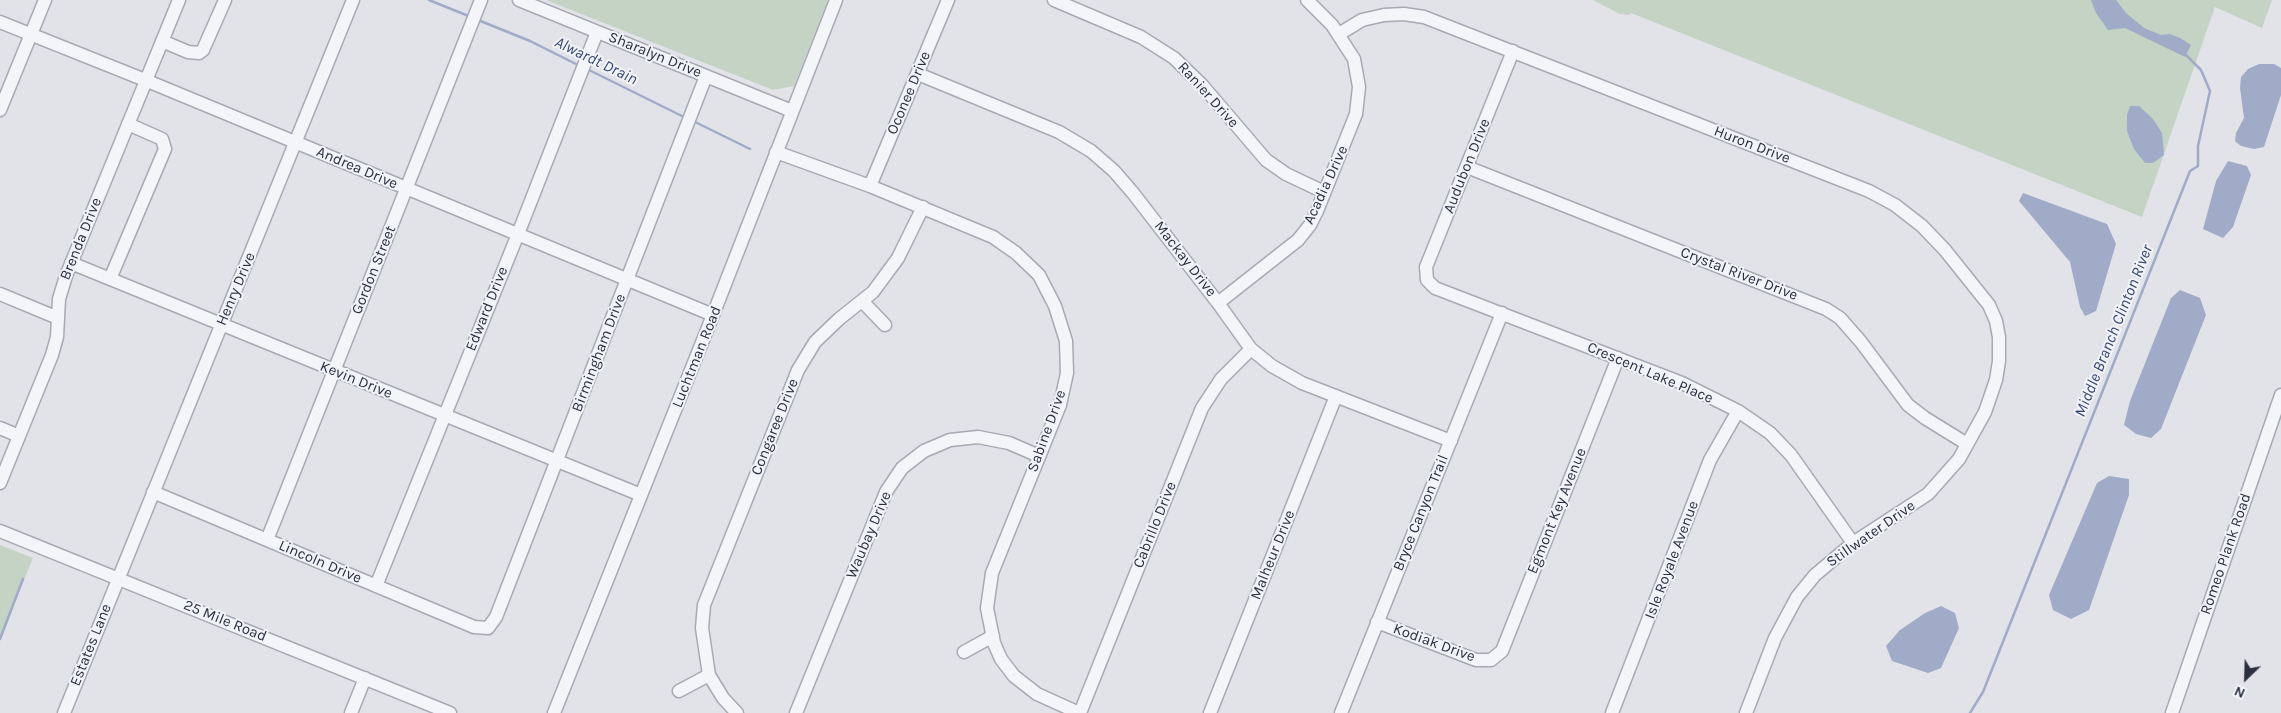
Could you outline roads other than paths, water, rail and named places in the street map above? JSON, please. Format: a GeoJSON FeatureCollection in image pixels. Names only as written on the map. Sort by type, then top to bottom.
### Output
{"type":"FeatureCollection","features":[{"type":"Feature","properties":{"kind":"street"},"geometry":{"type":"LineString","coordinates":[[0,110],[45,0]]}},
{"type":"Feature","properties":{"kind":"street","name":"Brenda Drive"},"geometry":{"type":"LineString","coordinates":[[0,483],[52,355],[57,337],[59,299],[71,263],[178,0]]}},
{"type":"Feature","properties":{"kind":"street"},"geometry":{"type":"LineString","coordinates":[[162,40],[188,52],[199,53],[203,50],[225,0]]}},
{"type":"Feature","properties":{"kind":"street","name":"Henry Drive"},"geometry":{"type":"LineString","coordinates":[[118,578],[353,0]]}},
{"type":"Feature","properties":{"kind":"street","name":"Gordon Street"},"geometry":{"type":"LineString","coordinates":[[268,540],[481,0]]}},
{"type":"Feature","properties":{"kind":"street","name":"Sharalyn Drive"},"geometry":{"type":"LineString","coordinates":[[518,0],[792,111]]}},
{"type":"Feature","properties":{"kind":"street","name":"Luchtman Road"},"geometry":{"type":"LineString","coordinates":[[554,713],[713,316],[836,0]]}},
{"type":"Feature","properties":{"kind":"street","name":"Oconee Drive"},"geometry":{"type":"LineString","coordinates":[[870,186],[948,0]]}},
{"type":"Feature","properties":{"kind":"street","name":"Ranier Drive"},"geometry":{"type":"LineString","coordinates":[[1054,0],[1141,37],[1174,58],[1202,85],[1266,160],[1286,174],[1324,192]]}},
{"type":"Feature","properties":{"kind":"street","name":"Acadia Drive"},"geometry":{"type":"LineString","coordinates":[[1218,302],[1298,240],[1314,218],[1356,114],[1359,87],[1354,59],[1339,34],[1307,0]]}},
{"type":"Feature","properties":{"kind":"street","name":"Huron Drive"},"geometry":{"type":"LineString","coordinates":[[1339,34],[1362,20],[1373,17],[1396,14],[1414,15],[1434,21],[1870,191],[1887,200],[1922,226],[1945,250],[1989,306],[1999,337],[1999,361],[1996,380],[1985,412],[1968,444]]}},
{"type":"Feature","properties":{"kind":"street","name":"Andrea Drive"},"geometry":{"type":"LineString","coordinates":[[0,22],[145,80],[713,316]]}},
{"type":"Feature","properties":{"kind":"street","name":"Edward Drive"},"geometry":{"type":"LineString","coordinates":[[376,586],[597,32]]}},
{"type":"Feature","properties":{"kind":"street","name":"Audubon Drive"},"geometry":{"type":"LineString","coordinates":[[1426,280],[1426,267],[1513,51]]}},
{"type":"Feature","properties":{"kind":"street","name":"Mackay Drive"},"geometry":{"type":"LineString","coordinates":[[918,74],[1059,132],[1091,151],[1114,170],[1218,302],[1251,349],[1272,366],[1297,380],[1451,441]]}},
{"type":"Feature","properties":{"kind":"street","name":"Birmingham Drive"},"geometry":{"type":"LineString","coordinates":[[488,628],[496,617],[706,76]]}},
{"type":"Feature","properties":{"kind":"street"},"geometry":{"type":"LineString","coordinates":[[110,280],[165,149],[162,139],[128,124]]}},
{"type":"Feature","properties":{"kind":"street","name":"Sabine Drive"},"geometry":{"type":"LineString","coordinates":[[776,152],[870,186],[993,237],[1016,253],[1038,275],[1055,306],[1066,341],[1067,373],[1060,405],[992,573],[987,608],[993,636],[1001,659],[1014,676],[1037,694],[1080,713]]}},
{"type":"Feature","properties":{"kind":"street","name":"Crystal River Drive"},"geometry":{"type":"LineString","coordinates":[[1467,167],[1826,309],[1840,318],[1861,342],[1908,405],[1925,418],[1968,444]]}},
{"type":"Feature","properties":{"kind":"street","name":"Congaree Drive"},"geometry":{"type":"LineString","coordinates":[[711,678],[702,628],[704,604],[798,370],[815,342],[873,292],[898,258],[923,207]]}},
{"type":"Feature","properties":{"kind":"street","name":"Kevin Drive"},"geometry":{"type":"LineString","coordinates":[[71,263],[641,495]]}},
{"type":"Feature","properties":{"kind":"street","name":"Crescent Lake Place"},"geometry":{"type":"LineString","coordinates":[[1426,280],[1435,288],[1682,383],[1738,410],[1770,433],[1791,455],[1853,543]]}},
{"type":"Feature","properties":{"kind":"street"},"geometry":{"type":"LineString","coordinates":[[0,294],[58,318]]}},
{"type":"Feature","properties":{"kind":"street"},"geometry":{"type":"LineString","coordinates":[[862,301],[885,325]]}},
{"type":"Feature","properties":{"kind":"street","name":"Bryce Canyon Trail"},"geometry":{"type":"LineString","coordinates":[[1341,713],[1502,313]]}},
{"type":"Feature","properties":{"kind":"street","name":"Cabrillo Drive"},"geometry":{"type":"LineString","coordinates":[[1080,713],[1202,408],[1221,379],[1251,349]]}},
{"type":"Feature","properties":{"kind":"street","name":"Egmont Key Avenue"},"geometry":{"type":"LineString","coordinates":[[1491,660],[1502,651],[1618,358]]}},
{"type":"Feature","properties":{"kind":"street","name":"Romeo Plank Road"},"geometry":{"type":"LineString","coordinates":[[2172,713],[2281,395]]}},
{"type":"Feature","properties":{"kind":"street","name":"Malheur Drive"},"geometry":{"type":"LineString","coordinates":[[1210,713],[1336,396]]}},
{"type":"Feature","properties":{"kind":"street","name":"Isle Royale Avenue"},"geometry":{"type":"LineString","coordinates":[[1612,713],[1710,460],[1738,410]]}},
{"type":"Feature","properties":{"kind":"street"},"geometry":{"type":"LineString","coordinates":[[0,428],[19,436]]}},
{"type":"Feature","properties":{"kind":"street","name":"Waubay Drive"},"geometry":{"type":"LineString","coordinates":[[796,713],[886,492],[902,468],[924,451],[950,440],[978,437],[1009,443],[1039,456]]}},
{"type":"Feature","properties":{"kind":"street","name":"Stillwater Drive"},"geometry":{"type":"LineString","coordinates":[[1746,713],[1775,638],[1797,597],[1828,562],[1853,543],[1928,494],[1952,468],[1968,444]]}},
{"type":"Feature","properties":{"kind":"street","name":"Lincoln Drive"},"geometry":{"type":"LineString","coordinates":[[153,492],[474,627],[488,628]]}},
{"type":"Feature","properties":{"kind":"street","name":"25 Mile Road"},"geometry":{"type":"LineString","coordinates":[[0,530],[450,713]]}},
{"type":"Feature","properties":{"kind":"street","name":"Estates Lane"},"geometry":{"type":"LineString","coordinates":[[64,713],[118,578]]}},
{"type":"Feature","properties":{"kind":"street","name":"Kodiak Drive"},"geometry":{"type":"LineString","coordinates":[[1377,622],[1468,658],[1483,661],[1491,660]]}},
{"type":"Feature","properties":{"kind":"street"},"geometry":{"type":"LineString","coordinates":[[964,652],[993,636]]}},
{"type":"Feature","properties":{"kind":"street"},"geometry":{"type":"LineString","coordinates":[[351,713],[365,678]]}},
{"type":"Feature","properties":{"kind":"street"},"geometry":{"type":"LineString","coordinates":[[678,691],[711,678],[722,698],[737,713]]}},
{"type":"Feature","properties":{"kind":"water"},"geometry":{"type":"Polygon","coordinates":[[[2091,0],[2116,0],[2126,13],[2144,28],[2161,35],[2170,34],[2180,38],[2191,45],[2185,57],[2125,28],[2108,30],[2096,13],[2091,0]]]}},
{"type":"Feature","properties":{"kind":"water"},"geometry":{"type":"Polygon","coordinates":[[[2259,64],[2274,64],[2281,68],[2281,95],[2264,147],[2254,149],[2241,146],[2235,141],[2236,133],[2244,118],[2240,88],[2241,77],[2248,69],[2259,64]]]}},
{"type":"Feature","properties":{"kind":"water"},"geometry":{"type":"Polygon","coordinates":[[[2130,106],[2139,106],[2153,119],[2162,133],[2164,155],[2153,163],[2145,163],[2134,149],[2127,131],[2127,115],[2130,106]]]}},
{"type":"Feature","properties":{"kind":"water"},"geometry":{"type":"Polygon","coordinates":[[[2228,161],[2247,166],[2251,175],[2233,227],[2223,238],[2203,229],[2216,181],[2228,161]]]}},
{"type":"Feature","properties":{"kind":"water"},"geometry":{"type":"Polygon","coordinates":[[[2023,193],[2107,224],[2116,244],[2096,311],[2085,316],[2080,307],[2070,262],[2019,201],[2023,193]]]}},
{"type":"Feature","properties":{"kind":"water"},"geometry":{"type":"Polygon","coordinates":[[[2180,290],[2200,298],[2206,315],[2161,429],[2151,438],[2136,434],[2124,425],[2130,401],[2171,298],[2180,290]]]}},
{"type":"Feature","properties":{"kind":"water"},"geometry":{"type":"Polygon","coordinates":[[[2109,476],[2129,479],[2129,495],[2089,610],[2071,619],[2053,610],[2049,595],[2097,483],[2109,476]]]}},
{"type":"Feature","properties":{"kind":"water"},"geometry":{"type":"Polygon","coordinates":[[[1941,606],[1955,613],[1959,628],[1941,668],[1928,673],[1892,661],[1886,646],[1900,630],[1925,613],[1941,606]]]}},
{"type":"Feature","properties":{"kind":"waterway","name":"Alwardt Drain"},"geometry":{"type":"LineString","coordinates":[[429,0],[471,17]]}},
{"type":"Feature","properties":{"kind":"waterway","name":"Alwardt Drain"},"geometry":{"type":"LineString","coordinates":[[478,20],[530,41],[580,66]]}},
{"type":"Feature","properties":{"kind":"waterway","name":"Middle Branch Clinton River"},"geometry":{"type":"LineString","coordinates":[[1970,713],[1983,692],[2190,171],[2198,166],[2198,146],[2210,91],[2201,70],[2185,54]]}},
{"type":"Feature","properties":{"kind":"waterway","name":"Alwardt Drain"},"geometry":{"type":"LineString","coordinates":[[587,69],[686,118]]}},
{"type":"Feature","properties":{"kind":"waterway","name":"Alwardt Drain"},"geometry":{"type":"LineString","coordinates":[[693,121],[750,149]]}},
{"type":"Feature","properties":{"kind":"waterway"},"geometry":{"type":"LineString","coordinates":[[0,639],[23,579]]}}]}
